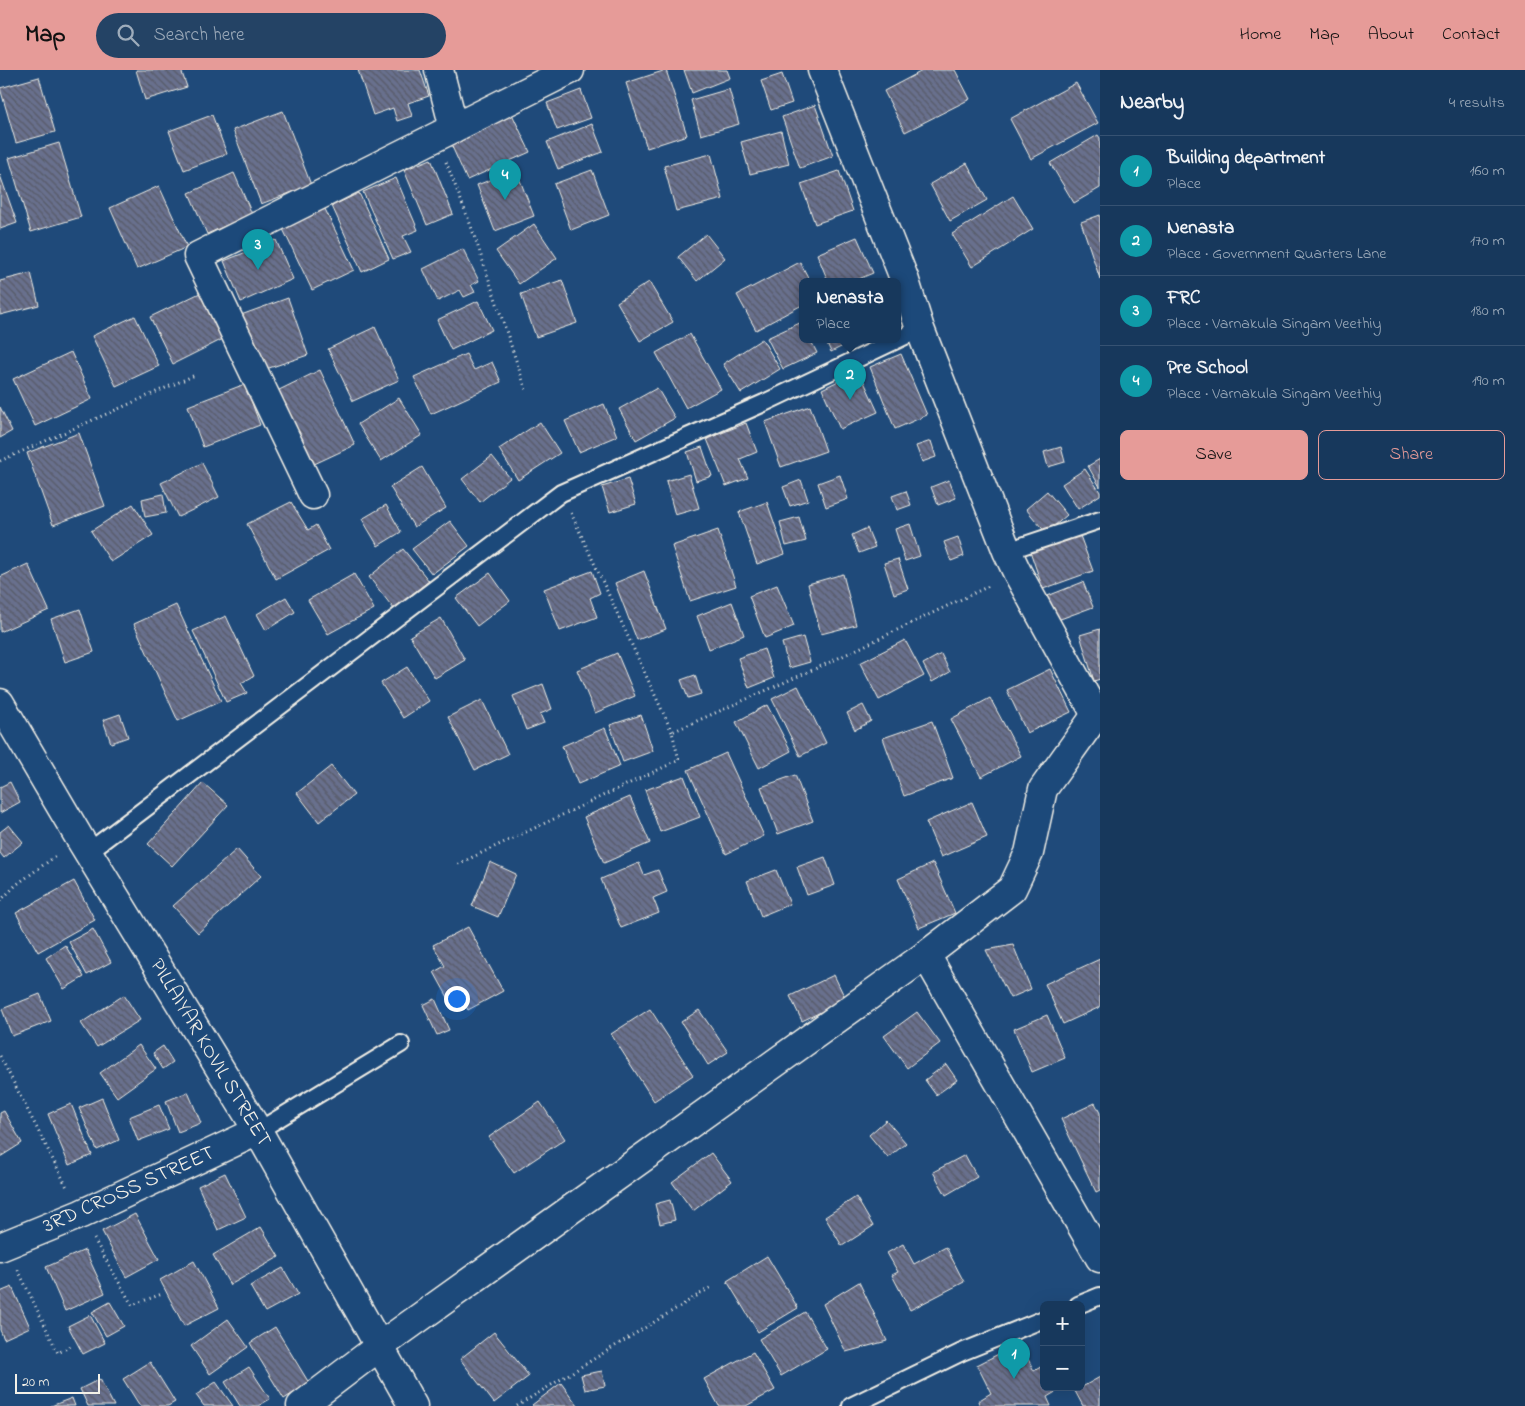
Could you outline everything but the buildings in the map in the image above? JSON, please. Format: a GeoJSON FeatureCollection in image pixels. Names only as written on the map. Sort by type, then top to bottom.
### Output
{"type":"FeatureCollection","features":[{"type":"Feature","properties":{"kind":"street"},"geometry":{"type":"LineString","coordinates":[[439,70],[445,132]]}},
{"type":"Feature","properties":{"kind":"street"},"geometry":{"type":"LineString","coordinates":[[301,1406],[380,1346],[926,955],[1012,889],[1029,853],[1043,789],[1098,714],[1012,562],[920,329],[904,278],[822,70]]}},
{"type":"Feature","properties":{"kind":"street"},"geometry":{"type":"LineString","coordinates":[[313,495],[198,256],[445,132],[554,74]]}},
{"type":"Feature","properties":{"kind":"street","name":"PILLAIYAR KOVIL STREET"},"geometry":{"type":"LineString","coordinates":[[0,703],[9,741],[84,846],[258,1131],[413,1406]]}},
{"type":"Feature","properties":{"kind":"street"},"geometry":{"type":"LineString","coordinates":[[926,955],[1100,1258]]}},
{"type":"Feature","properties":{"kind":"street","name":"3RD CROSS STREET"},"geometry":{"type":"LineString","coordinates":[[3,1246],[81,1214],[258,1131]]}},
{"type":"Feature","properties":{"kind":"lane"},"geometry":{"type":"LineString","coordinates":[[901,338],[920,329]]}},
{"type":"Feature","properties":{"kind":"lane"},"geometry":{"type":"LineString","coordinates":[[84,846],[561,493],[764,403],[890,343]]}},
{"type":"Feature","properties":{"kind":"lane"},"geometry":{"type":"LineString","coordinates":[[1012,562],[1100,520]]}},
{"type":"Feature","properties":{"kind":"lane"},"geometry":{"type":"LineString","coordinates":[[258,1131],[401,1044]]}},
{"type":"Feature","properties":{"kind":"lane"},"geometry":{"type":"LineString","coordinates":[[1085,1302],[1100,1296]]}},
{"type":"Feature","properties":{"kind":"lane"},"geometry":{"type":"LineString","coordinates":[[850,1406],[962,1352],[1040,1321]]}},
{"type":"Feature","properties":{"kind":"path"},"geometry":{"type":"LineString","coordinates":[[445,132],[471,226],[526,390]]}},
{"type":"Feature","properties":{"kind":"path"},"geometry":{"type":"LineString","coordinates":[[0,461],[195,375]]}},
{"type":"Feature","properties":{"kind":"path"},"geometry":{"type":"LineString","coordinates":[[458,864],[680,760],[672,732],[592,556],[561,493]]}},
{"type":"Feature","properties":{"kind":"path"},"geometry":{"type":"LineString","coordinates":[[672,732],[826,664],[1012,562]]}},
{"type":"Feature","properties":{"kind":"path"},"geometry":{"type":"LineString","coordinates":[[0,901],[16,885],[84,846]]}},
{"type":"Feature","properties":{"kind":"path"},"geometry":{"type":"LineString","coordinates":[[0,1056],[81,1214],[132,1306],[162,1294]]}},
{"type":"Feature","properties":{"kind":"path"},"geometry":{"type":"LineString","coordinates":[[3,1246],[58,1353],[71,1346]]}},
{"type":"Feature","properties":{"kind":"path"},"geometry":{"type":"LineString","coordinates":[[517,1406],[714,1286]]}},
{"type":"Feature","properties":{"kind":"place","name":"Pre School"},"geometry":{"type":"Point","coordinates":[505,200]}},
{"type":"Feature","properties":{"kind":"place","name":"FRC"},"geometry":{"type":"Point","coordinates":[258,270]}},
{"type":"Feature","properties":{"kind":"place","name":"Nenasta"},"geometry":{"type":"Point","coordinates":[850,400]}},
{"type":"Feature","properties":{"kind":"place","name":"Building department"},"geometry":{"type":"Point","coordinates":[1014,1379]}}]}
